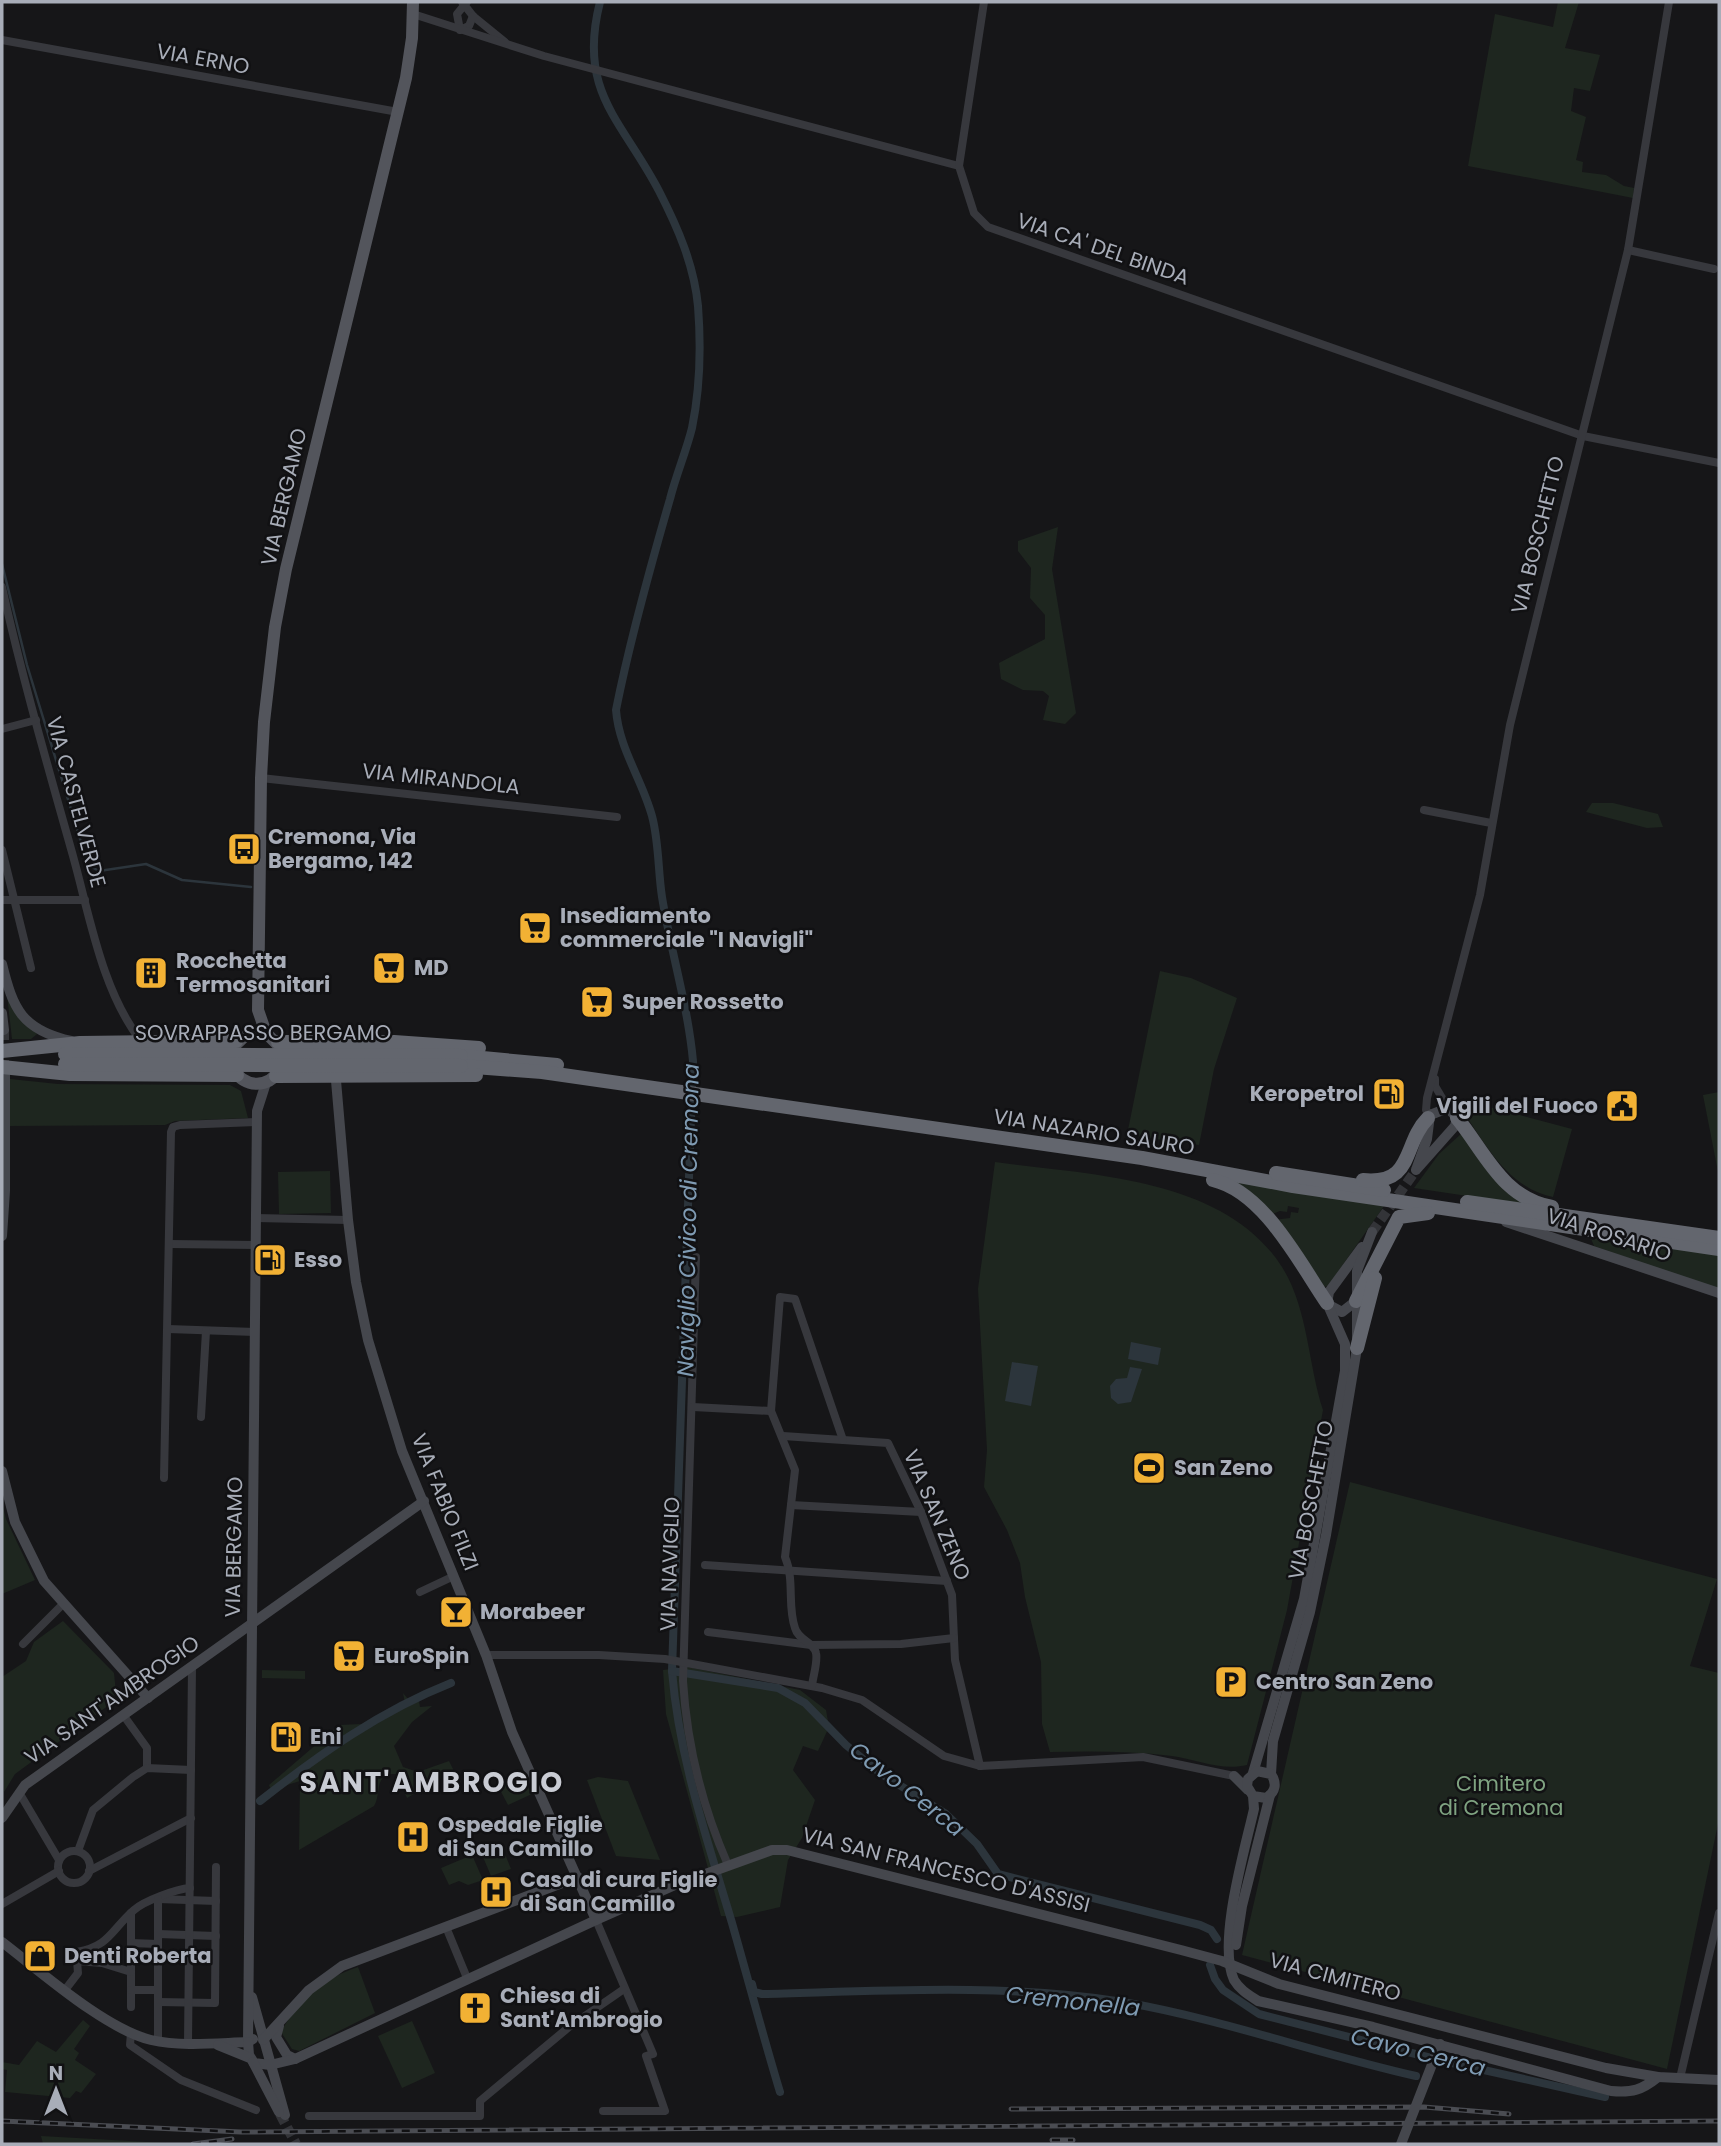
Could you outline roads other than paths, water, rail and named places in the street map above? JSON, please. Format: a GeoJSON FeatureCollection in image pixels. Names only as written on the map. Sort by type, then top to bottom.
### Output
{"type":"FeatureCollection","features":[{"type":"Feature","properties":{"kind":"highway"},"geometry":{"type":"LineString","coordinates":[[2,1053],[80,1043],[194,1041],[242,1037]]}},
{"type":"Feature","properties":{"kind":"highway"},"geometry":{"type":"LineString","coordinates":[[272,1038],[469,1047],[538,1062]]}},
{"type":"Feature","properties":{"kind":"highway"},"geometry":{"type":"LineString","coordinates":[[194,1041],[202,1050],[204,1061],[201,1072],[195,1075]]}},
{"type":"Feature","properties":{"kind":"highway"},"geometry":{"type":"LineString","coordinates":[[2,1053],[65,1059]]}},
{"type":"Feature","properties":{"kind":"highway"},"geometry":{"type":"LineString","coordinates":[[3,1069],[65,1059]]}},
{"type":"Feature","properties":{"kind":"highway","name":"SOVRAPPASSO BERGAMO"},"geometry":{"type":"LineString","coordinates":[[65,1059],[461,1061]]}},
{"type":"Feature","properties":{"kind":"highway","name":"VIA NAZARIO SAURO"},"geometry":{"type":"LineString","coordinates":[[461,1061],[538,1062],[685,1088],[703,1095],[1142,1158],[1293,1186],[1719,1249]]}},
{"type":"Feature","properties":{"kind":"highway","name":"VIA NAZARIO SAURO"},"geometry":{"type":"LineString","coordinates":[[461,1061],[586,1078],[732,1090],[1341,1184],[1719,1238]]}},
{"type":"Feature","properties":{"kind":"highway"},"geometry":{"type":"LineString","coordinates":[[3,1069],[70,1074],[195,1075],[243,1079]]}},
{"type":"Feature","properties":{"kind":"highway"},"geometry":{"type":"LineString","coordinates":[[271,1079],[335,1076],[586,1078]]}},
{"type":"Feature","properties":{"kind":"highway"},"geometry":{"type":"LineString","coordinates":[[1453,1113],[1496,1174],[1516,1192],[1543,1206],[1564,1210],[1570,1217]]}},
{"type":"Feature","properties":{"kind":"highway"},"geometry":{"type":"LineString","coordinates":[[1341,1184],[1349,1179],[1379,1180],[1395,1176],[1409,1155],[1421,1125],[1429,1116]]}},
{"type":"Feature","properties":{"kind":"highway"},"geometry":{"type":"LineString","coordinates":[[1142,1158],[1223,1182],[1245,1195],[1267,1218],[1327,1303]]}},
{"type":"Feature","properties":{"kind":"highway"},"geometry":{"type":"LineString","coordinates":[[1356,1301],[1393,1226],[1407,1214],[1487,1215]]}},
{"type":"Feature","properties":{"kind":"highway"},"geometry":{"type":"LineString","coordinates":[[1357,1348],[1378,1261]]}},
{"type":"Feature","properties":{"kind":"main road","name":"VIA BERGAMO"},"geometry":{"type":"LineString","coordinates":[[271,1079],[283,1063],[258,1010],[261,778],[270,662],[286,569],[409,62],[413,8]]}},
{"type":"Feature","properties":{"kind":"main road","name":"VIA BERGAMO"},"geometry":{"type":"LineString","coordinates":[[243,1079],[230,1062],[258,1010]]}},
{"type":"Feature","properties":{"kind":"main road"},"geometry":{"type":"LineString","coordinates":[[242,1037],[272,1038]]}},
{"type":"Feature","properties":{"kind":"main road"},"geometry":{"type":"LineString","coordinates":[[243,1079],[271,1079]]}},
{"type":"Feature","properties":{"kind":"street"},"geometry":{"type":"LineString","coordinates":[[413,8],[460,30],[507,44],[959,166],[984,2]]}},
{"type":"Feature","properties":{"kind":"street","name":"VIA BOSCHETTO"},"geometry":{"type":"LineString","coordinates":[[1429,1116],[1426,1110],[1427,1098],[1480,895],[1510,725],[1628,250],[1669,2]]}},
{"type":"Feature","properties":{"kind":"street"},"geometry":{"type":"LineString","coordinates":[[460,30],[457,14],[465,3],[473,16],[507,44]]}},
{"type":"Feature","properties":{"kind":"street"},"geometry":{"type":"LineString","coordinates":[[460,30],[469,26],[473,16]]}},
{"type":"Feature","properties":{"kind":"street","name":"VIA ERNO"},"geometry":{"type":"LineString","coordinates":[[2,40],[398,112]]}},
{"type":"Feature","properties":{"kind":"street","name":"VIA CA' DEL BINDA"},"geometry":{"type":"LineString","coordinates":[[959,166],[974,213],[988,227],[1583,436],[1719,463]]}},
{"type":"Feature","properties":{"kind":"street"},"geometry":{"type":"LineString","coordinates":[[1628,250],[1714,269]]}},
{"type":"Feature","properties":{"kind":"street","name":"VIA CASTELVERDE"},"geometry":{"type":"LineString","coordinates":[[2,587],[3,600],[85,900],[127,1023],[128,1035],[124,1042]]}},
{"type":"Feature","properties":{"kind":"street"},"geometry":{"type":"LineString","coordinates":[[2,729],[36,720]]}},
{"type":"Feature","properties":{"kind":"street","name":"VIA MIRANDOLA"},"geometry":{"type":"LineString","coordinates":[[261,778],[617,817]]}},
{"type":"Feature","properties":{"kind":"street"},"geometry":{"type":"LineString","coordinates":[[1424,810],[1491,823]]}},
{"type":"Feature","properties":{"kind":"street"},"geometry":{"type":"LineString","coordinates":[[2,850],[31,968]]}},
{"type":"Feature","properties":{"kind":"street"},"geometry":{"type":"LineString","coordinates":[[2,900],[85,900]]}},
{"type":"Feature","properties":{"kind":"street"},"geometry":{"type":"LineString","coordinates":[[2,964],[13,1003],[27,1021],[49,1036],[80,1043]]}},
{"type":"Feature","properties":{"kind":"street"},"geometry":{"type":"LineString","coordinates":[[2,1013],[4,1030]]}},
{"type":"Feature","properties":{"kind":"street","name":"VIA CASTELVERDE"},"geometry":{"type":"LineString","coordinates":[[127,1023],[141,1041]]}},
{"type":"Feature","properties":{"kind":"street","name":"VIA FABIO FILZI"},"geometry":{"type":"LineString","coordinates":[[334,1042],[348,1220],[356,1282],[368,1340],[402,1451],[486,1655],[512,1732],[578,1877],[653,2054],[646,2056],[665,2111],[603,2111]]}},
{"type":"Feature","properties":{"kind":"street"},"geometry":{"type":"LineString","coordinates":[[2,1236],[5,1191],[3,1069]]}},
{"type":"Feature","properties":{"kind":"street"},"geometry":{"type":"LineString","coordinates":[[1434,1076],[1435,1086],[1453,1113],[1451,1132],[1416,1170],[1427,1139],[1429,1116],[1453,1113]]}},
{"type":"Feature","properties":{"kind":"street","name":"VIA BERGAMO"},"geometry":{"type":"LineString","coordinates":[[243,1079],[257,1117]]}},
{"type":"Feature","properties":{"kind":"street","name":"VIA BERGAMO"},"geometry":{"type":"LineString","coordinates":[[252,2061],[247,2014],[250,1984],[257,1117],[271,1079]]}},
{"type":"Feature","properties":{"kind":"street"},"geometry":{"type":"LineString","coordinates":[[164,1478],[173,1128],[257,1117]]}},
{"type":"Feature","properties":{"kind":"street","name":"VIA ROSARIO"},"geometry":{"type":"LineString","coordinates":[[1487,1215],[1719,1293]]}},
{"type":"Feature","properties":{"kind":"street"},"geometry":{"type":"LineString","coordinates":[[256,1218],[348,1220]]}},
{"type":"Feature","properties":{"kind":"street","name":"VIA BOSCHETTO"},"geometry":{"type":"LineString","coordinates":[[1373,1232],[1357,1271],[1357,1348],[1326,1535],[1310,1612],[1273,1741],[1271,1774],[1275,1782],[1231,1965],[1231,1911],[1254,1809],[1250,1793],[1251,1774],[1304,1599],[1345,1371],[1345,1344],[1327,1303],[1329,1292],[1373,1232]]}},
{"type":"Feature","properties":{"kind":"street"},"geometry":{"type":"LineString","coordinates":[[169,1244],[256,1245]]}},
{"type":"Feature","properties":{"kind":"street","name":"VIA NAVIGLIO"},"geometry":{"type":"LineString","coordinates":[[696,1257],[683,1681],[691,1751],[708,1813],[728,1865]]}},
{"type":"Feature","properties":{"kind":"street"},"geometry":{"type":"LineString","coordinates":[[783,1436],[844,1440],[795,1299],[779,1297],[771,1411],[795,1470],[785,1557],[790,1570],[794,1627],[799,1637],[811,1645],[816,1654],[811,1686]]}},
{"type":"Feature","properties":{"kind":"street"},"geometry":{"type":"LineString","coordinates":[[1327,1303],[1342,1311],[1356,1301]]}},
{"type":"Feature","properties":{"kind":"street"},"geometry":{"type":"LineString","coordinates":[[168,1329],[255,1332]]}},
{"type":"Feature","properties":{"kind":"street"},"geometry":{"type":"LineString","coordinates":[[201,1418],[206,1331]]}},
{"type":"Feature","properties":{"kind":"street"},"geometry":{"type":"LineString","coordinates":[[693,1407],[771,1411]]}},
{"type":"Feature","properties":{"kind":"street","name":"VIA SAN ZENO"},"geometry":{"type":"LineString","coordinates":[[844,1440],[888,1443],[921,1512],[952,1595],[955,1660],[980,1766]]}},
{"type":"Feature","properties":{"kind":"street"},"geometry":{"type":"LineString","coordinates":[[2,1471],[15,1522],[44,1581],[148,1699]]}},
{"type":"Feature","properties":{"kind":"street","name":"VIA SANT'AMBROGIO"},"geometry":{"type":"LineString","coordinates":[[2,1818],[25,1785],[424,1501]]}},
{"type":"Feature","properties":{"kind":"street"},"geometry":{"type":"LineString","coordinates":[[791,1505],[921,1512]]}},
{"type":"Feature","properties":{"kind":"street"},"geometry":{"type":"LineString","coordinates":[[705,1565],[947,1581]]}},
{"type":"Feature","properties":{"kind":"street"},"geometry":{"type":"LineString","coordinates":[[420,1592],[454,1576]]}},
{"type":"Feature","properties":{"kind":"street"},"geometry":{"type":"LineString","coordinates":[[23,1644],[62,1604]]}},
{"type":"Feature","properties":{"kind":"street"},"geometry":{"type":"LineString","coordinates":[[708,1632],[811,1645],[901,1644],[954,1638]]}},
{"type":"Feature","properties":{"kind":"street"},"geometry":{"type":"LineString","coordinates":[[486,1655],[599,1655],[665,1659],[811,1686],[862,1700],[944,1756],[980,1766],[1143,1757],[1234,1776],[1262,1770],[1271,1774]]}},
{"type":"Feature","properties":{"kind":"street"},"geometry":{"type":"LineString","coordinates":[[188,2043],[192,1667]]}},
{"type":"Feature","properties":{"kind":"street"},"geometry":{"type":"LineString","coordinates":[[124,1716],[147,1748],[147,1768]]}},
{"type":"Feature","properties":{"kind":"street"},"geometry":{"type":"LineString","coordinates":[[78,1851],[93,1810],[147,1768],[191,1770]]}},
{"type":"Feature","properties":{"kind":"street"},"geometry":{"type":"LineString","coordinates":[[1234,1776],[1250,1793],[1262,1799],[1270,1795]]}},
{"type":"Feature","properties":{"kind":"street"},"geometry":{"type":"LineString","coordinates":[[20,1794],[60,1860],[59,1871],[64,1880],[72,1883],[84,1880],[89,1871],[89,1860],[78,1851],[70,1851],[60,1860]]}},
{"type":"Feature","properties":{"kind":"street"},"geometry":{"type":"LineString","coordinates":[[89,1871],[191,1818]]}},
{"type":"Feature","properties":{"kind":"street","name":"VIA SAN FRANCESCO D'ASSISI"},"geometry":{"type":"LineString","coordinates":[[269,2060],[295,2059],[596,1920],[708,1872],[772,1850],[807,1853],[1231,1965]]}},
{"type":"Feature","properties":{"kind":"street"},"geometry":{"type":"LineString","coordinates":[[158,2002],[215,2003],[216,1867]]}},
{"type":"Feature","properties":{"kind":"street"},"geometry":{"type":"LineString","coordinates":[[2,1904],[59,1871]]}},
{"type":"Feature","properties":{"kind":"street"},"geometry":{"type":"LineString","coordinates":[[2,1942],[65,1990],[131,2033],[158,2041],[216,2044],[248,2042],[262,2039],[309,1990],[342,1966],[578,1877]]}},
{"type":"Feature","properties":{"kind":"street"},"geometry":{"type":"LineString","coordinates":[[65,1990],[78,1973],[77,1952],[103,1944],[131,1913],[171,1891],[190,1888]]}},
{"type":"Feature","properties":{"kind":"street"},"geometry":{"type":"LineString","coordinates":[[158,1899],[216,1901]]}},
{"type":"Feature","properties":{"kind":"street"},"geometry":{"type":"LineString","coordinates":[[158,1899],[158,2041]]}},
{"type":"Feature","properties":{"kind":"street"},"geometry":{"type":"LineString","coordinates":[[131,1913],[131,2007]]}},
{"type":"Feature","properties":{"kind":"street"},"geometry":{"type":"LineString","coordinates":[[1680,2078],[1717,1934],[1719,1913]]}},
{"type":"Feature","properties":{"kind":"street"},"geometry":{"type":"LineString","coordinates":[[446,1927],[467,1978]]}},
{"type":"Feature","properties":{"kind":"street"},"geometry":{"type":"LineString","coordinates":[[131,1943],[189,1935],[216,1936]]}},
{"type":"Feature","properties":{"kind":"street"},"geometry":{"type":"LineString","coordinates":[[102,1963],[103,1944]]}},
{"type":"Feature","properties":{"kind":"street"},"geometry":{"type":"LineString","coordinates":[[77,1961],[102,1963],[131,1972]]}},
{"type":"Feature","properties":{"kind":"street","name":"VIA CIMITERO"},"geometry":{"type":"LineString","coordinates":[[1231,1965],[1238,1986],[1258,2001],[1440,2044],[1612,2091],[1643,2089],[1658,2077]]}},
{"type":"Feature","properties":{"kind":"street","name":"VIA CIMITERO"},"geometry":{"type":"LineString","coordinates":[[1231,1965],[1279,1984],[1606,2068],[1658,2077],[1719,2080]]}},
{"type":"Feature","properties":{"kind":"street","name":"VIA BERGAMO"},"geometry":{"type":"LineString","coordinates":[[250,1984],[269,2060]]}},
{"type":"Feature","properties":{"kind":"street"},"geometry":{"type":"LineString","coordinates":[[309,2116],[480,2116],[480,2101],[569,2027],[624,1989]]}},
{"type":"Feature","properties":{"kind":"street"},"geometry":{"type":"LineString","coordinates":[[131,1990],[158,1990]]}},
{"type":"Feature","properties":{"kind":"street","name":"VIA BERGAMO"},"geometry":{"type":"LineString","coordinates":[[230,2043],[247,2014]]}},
{"type":"Feature","properties":{"kind":"street"},"geometry":{"type":"LineString","coordinates":[[258,2024],[277,2026]]}},
{"type":"Feature","properties":{"kind":"street"},"geometry":{"type":"LineString","coordinates":[[277,2026],[276,2037],[287,2055],[295,2059]]}},
{"type":"Feature","properties":{"kind":"street"},"geometry":{"type":"LineString","coordinates":[[131,2033],[130,2045],[181,2080],[256,2110]]}},
{"type":"Feature","properties":{"kind":"street"},"geometry":{"type":"LineString","coordinates":[[216,2044],[252,2061],[269,2060],[282,2115],[252,2061]]}},
{"type":"Feature","properties":{"kind":"street"},"geometry":{"type":"LineString","coordinates":[[1401,2144],[1440,2044]]}},
{"type":"Feature","properties":{"kind":"waterway","name":"Naviglio Civico di Cremona"},"geometry":{"type":"LineString","coordinates":[[600,2],[594,33],[594,60],[599,83],[607,104],[673,219],[689,261],[698,306],[699,367],[692,428],[648,577],[616,710],[621,738],[648,802],[654,826],[662,897],[693,1061],[672,1671],[687,1767],[780,2092]]}},
{"type":"Feature","properties":{"kind":"waterway"},"geometry":{"type":"LineString","coordinates":[[2,564],[27,665],[88,865],[99,871],[146,864],[182,880],[251,887]]}},
{"type":"Feature","properties":{"kind":"waterway","name":"Cavo Cerca"},"geometry":{"type":"LineString","coordinates":[[672,1671],[778,1688],[805,1703],[846,1745],[880,1773],[946,1814],[977,1844],[998,1874],[1200,1925],[1211,1930],[1217,1939]]}},
{"type":"Feature","properties":{"kind":"waterway"},"geometry":{"type":"LineString","coordinates":[[260,1801],[375,1720],[451,1683]]}},
{"type":"Feature","properties":{"kind":"waterway","name":"Cavo Cerca"},"geometry":{"type":"LineString","coordinates":[[1210,1965],[1223,1990],[1259,2014],[1443,2061],[1605,2097]]}},
{"type":"Feature","properties":{"kind":"waterway","name":"Cremonella"},"geometry":{"type":"LineString","coordinates":[[752,1984],[754,1992],[762,1994],[988,1990],[1123,2002],[1233,2027],[1416,2076]]}},
{"type":"Feature","properties":{"kind":"tunnel"},"geometry":{"type":"LineString","coordinates":[[4,1030],[4,1073]]}},
{"type":"Feature","properties":{"kind":"tunnel"},"geometry":{"type":"LineString","coordinates":[[1372,1232],[1416,1170]]}},
{"type":"Feature","properties":{"kind":"tunnel"},"geometry":{"type":"LineString","coordinates":[[280,2114],[296,2144]]}},
{"type":"Feature","properties":{"kind":"railway"},"geometry":{"type":"LineString","coordinates":[[1011,2109],[1424,2107],[1509,2114]]}},
{"type":"Feature","properties":{"kind":"railway"},"geometry":{"type":"LineString","coordinates":[[2,2121],[241,2132],[1719,2121]]}},
{"type":"Feature","properties":{"kind":"railway"},"geometry":{"type":"LineString","coordinates":[[193,2144],[232,2139]]}},
{"type":"Feature","properties":{"kind":"railway"},"geometry":{"type":"LineString","coordinates":[[1052,2140],[1073,2140]]}},
{"type":"Feature","properties":{"kind":"place","name":"Cremona, Via Bergamo, 142"},"geometry":{"type":"Point","coordinates":[244,849]}},
{"type":"Feature","properties":{"kind":"place","name":"Insediamento commerciale \"I Navigli\""},"geometry":{"type":"Point","coordinates":[535,928]}},
{"type":"Feature","properties":{"kind":"place","name":"MD"},"geometry":{"type":"Point","coordinates":[389,968]}},
{"type":"Feature","properties":{"kind":"place","name":"Rocchetta Termosanitari"},"geometry":{"type":"Point","coordinates":[151,973]}},
{"type":"Feature","properties":{"kind":"place","name":"Super Rossetto"},"geometry":{"type":"Point","coordinates":[597,1002]}},
{"type":"Feature","properties":{"kind":"place","name":"Keropetrol"},"geometry":{"type":"Point","coordinates":[1389,1094]}},
{"type":"Feature","properties":{"kind":"place","name":"Vigili del Fuoco"},"geometry":{"type":"Point","coordinates":[1622,1106]}},
{"type":"Feature","properties":{"kind":"place","name":"Esso"},"geometry":{"type":"Point","coordinates":[270,1260]}},
{"type":"Feature","properties":{"kind":"place","name":"San Zeno"},"geometry":{"type":"Point","coordinates":[1149,1468]}},
{"type":"Feature","properties":{"kind":"place","name":"Morabeer"},"geometry":{"type":"Point","coordinates":[456,1612]}},
{"type":"Feature","properties":{"kind":"place","name":"EuroSpin"},"geometry":{"type":"Point","coordinates":[349,1656]}},
{"type":"Feature","properties":{"kind":"place","name":"Centro San Zeno"},"geometry":{"type":"Point","coordinates":[1231,1682]}},
{"type":"Feature","properties":{"kind":"place","name":"Eni"},"geometry":{"type":"Point","coordinates":[286,1737]}},
{"type":"Feature","properties":{"kind":"place","name":"Ospedale Figlie di San Camillo"},"geometry":{"type":"Point","coordinates":[413,1837]}},
{"type":"Feature","properties":{"kind":"place","name":"Casa di cura Figlie di San Camillo"},"geometry":{"type":"Point","coordinates":[496,1892]}},
{"type":"Feature","properties":{"kind":"place","name":"Denti Roberta"},"geometry":{"type":"Point","coordinates":[40,1956]}},
{"type":"Feature","properties":{"kind":"place","name":"Chiesa di Sant'Ambrogio"},"geometry":{"type":"Point","coordinates":[475,2008]}},
{"type":"Feature","properties":{"kind":"district","name":"SANT'AMBROGIO"},"geometry":{"type":"Point","coordinates":[432,1782]}},
{"type":"Feature","properties":{"kind":"park label","name":"Cimitero di Cremona"},"geometry":{"type":"Point","coordinates":[1501,1796]}}]}
